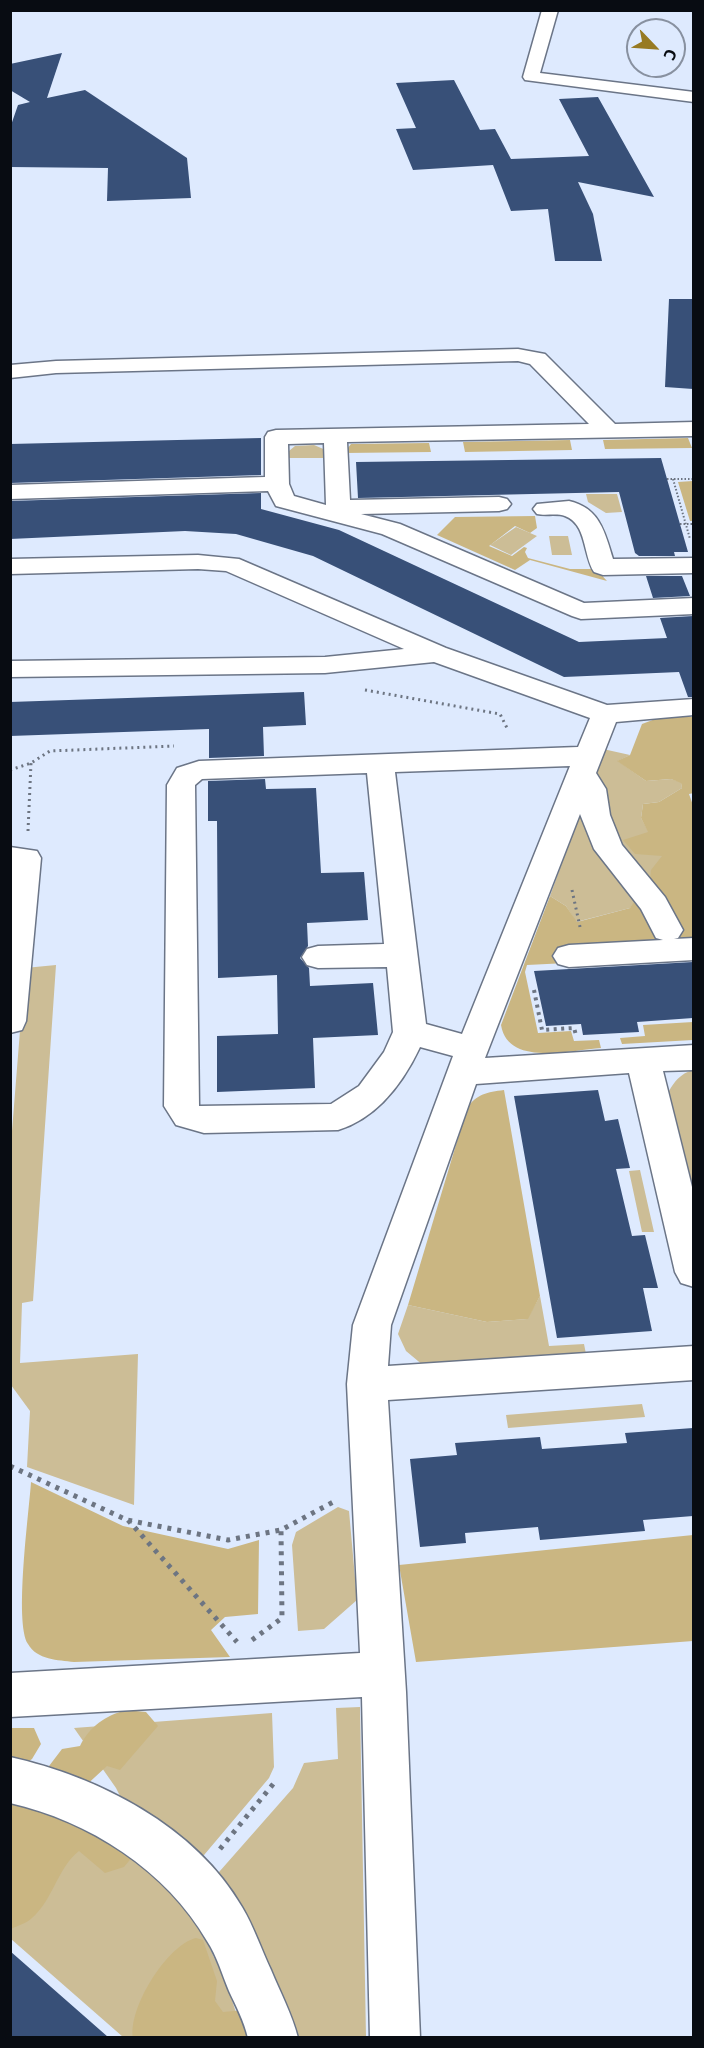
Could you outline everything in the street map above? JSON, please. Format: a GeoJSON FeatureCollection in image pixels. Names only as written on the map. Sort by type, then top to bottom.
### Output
{"type":"FeatureCollection","features":[{"type":"Feature","properties":{"kind":"street"},"geometry":{"type":"LineString","coordinates":[[550,10],[531,77],[693,97]]}},
{"type":"Feature","properties":{"kind":"street"},"geometry":{"type":"LineString","coordinates":[[10,372],[56,367],[518,355],[537,358],[610,432]]}},
{"type":"Feature","properties":{"kind":"street"},"geometry":{"type":"LineString","coordinates":[[683,606],[581,611],[391,529],[284,501],[277,484],[276,437],[693,429]]}},
{"type":"Feature","properties":{"kind":"street"},"geometry":{"type":"LineString","coordinates":[[334,436],[338,507],[499,504]]}},
{"type":"Feature","properties":{"kind":"street"},"geometry":{"type":"LineString","coordinates":[[10,492],[277,484]]}},
{"type":"Feature","properties":{"kind":"street"},"geometry":{"type":"LineString","coordinates":[[414,540],[453,505]]}},
{"type":"Feature","properties":{"kind":"street"},"geometry":{"type":"LineString","coordinates":[[545,509],[569,508],[589,522],[603,567],[616,582],[683,606]]}},
{"type":"Feature","properties":{"kind":"street"},"geometry":{"type":"LineString","coordinates":[[603,567],[692,554]]}},
{"type":"Feature","properties":{"kind":"street"},"geometry":{"type":"LineString","coordinates":[[10,567],[198,562],[230,564],[437,654],[605,714],[693,707]]}},
{"type":"Feature","properties":{"kind":"street"},"geometry":{"type":"LineString","coordinates":[[10,669],[325,665],[437,654]]}},
{"type":"Feature","properties":{"kind":"street"},"geometry":{"type":"LineString","coordinates":[[395,2037],[383,1674],[367,1384],[372,1325],[468,1061],[605,714]]}},
{"type":"Feature","properties":{"kind":"street"},"geometry":{"type":"LineString","coordinates":[[380,764],[410,1032],[398,1058],[372,1095],[338,1117],[204,1120],[188,1116],[181,1106],[181,785],[187,774],[200,770],[380,764],[585,765]]}},
{"type":"Feature","properties":{"kind":"street"},"geometry":{"type":"LineString","coordinates":[[585,765],[592,789],[595,815],[609,849],[654,904],[667,930]]}},
{"type":"Feature","properties":{"kind":"street"},"geometry":{"type":"LineString","coordinates":[[11,1020],[18,858]]}},
{"type":"Feature","properties":{"kind":"street"},"geometry":{"type":"LineString","coordinates":[[569,956],[693,950]]}},
{"type":"Feature","properties":{"kind":"street"},"geometry":{"type":"LineString","coordinates":[[318,957],[401,955]]}},
{"type":"Feature","properties":{"kind":"street"},"geometry":{"type":"LineString","coordinates":[[410,1032],[468,1061],[643,1060],[693,1057]]}},
{"type":"Feature","properties":{"kind":"street"},"geometry":{"type":"LineString","coordinates":[[643,1060],[693,1272]]}},
{"type":"Feature","properties":{"kind":"street"},"geometry":{"type":"LineString","coordinates":[[367,1384],[693,1363]]}},
{"type":"Feature","properties":{"kind":"street"},"geometry":{"type":"LineString","coordinates":[[10,1695],[249,1664],[383,1674]]}},
{"type":"Feature","properties":{"kind":"street"},"geometry":{"type":"LineString","coordinates":[[10,1780],[32,1783],[121,1824],[156,1849],[192,1881],[224,1923],[273,2037]]}},
{"type":"Feature","properties":{"kind":"path"},"geometry":{"type":"LineString","coordinates":[[667,479],[693,479]]}},
{"type":"Feature","properties":{"kind":"path"},"geometry":{"type":"LineString","coordinates":[[673,479],[691,535],[692,554]]}},
{"type":"Feature","properties":{"kind":"path"},"geometry":{"type":"LineString","coordinates":[[680,524],[693,524]]}},
{"type":"Feature","properties":{"kind":"path"},"geometry":{"type":"LineString","coordinates":[[325,665],[351,688],[500,714],[510,733]]}},
{"type":"Feature","properties":{"kind":"path"},"geometry":{"type":"LineString","coordinates":[[18,858],[31,763]]}},
{"type":"Feature","properties":{"kind":"path"},"geometry":{"type":"LineString","coordinates":[[567,885],[572,891],[583,944],[566,947],[569,956]]}},
{"type":"Feature","properties":{"kind":"path"},"geometry":{"type":"LineString","coordinates":[[532,981],[543,1030],[574,1028],[577,1039]]}},
{"type":"Feature","properties":{"kind":"path"},"geometry":{"type":"LineString","coordinates":[[10,1466],[127,1520],[228,1540],[281,1530],[372,1480]]}},
{"type":"Feature","properties":{"kind":"path"},"geometry":{"type":"LineString","coordinates":[[127,1520],[249,1664],[282,1618],[281,1530]]}},
{"type":"Feature","properties":{"kind":"path"},"geometry":{"type":"LineString","coordinates":[[240,1826],[274,1783]]}},
{"type":"Feature","properties":{"kind":"shaded area"},"geometry":{"type":"Polygon","coordinates":[[[688,438],[692,448],[605,449],[603,440],[688,438]]]}},
{"type":"Feature","properties":{"kind":"shaded area"},"geometry":{"type":"Polygon","coordinates":[[[570,440],[572,450],[465,452],[463,442],[570,440]]]}},
{"type":"Feature","properties":{"kind":"shaded area"},"geometry":{"type":"Polygon","coordinates":[[[429,443],[431,452],[344,453],[351,444],[429,443]]]}},
{"type":"Feature","properties":{"kind":"shaded area"},"geometry":{"type":"Polygon","coordinates":[[[314,445],[328,451],[328,458],[289,458],[289,451],[295,446],[314,445]]]}},
{"type":"Feature","properties":{"kind":"shaded area"},"geometry":{"type":"Polygon","coordinates":[[[693,481],[693,521],[690,521],[678,482],[693,481]]]}},
{"type":"Feature","properties":{"kind":"shaded area"},"geometry":{"type":"Polygon","coordinates":[[[586,494],[617,494],[622,512],[606,513],[588,502],[586,494]]]}},
{"type":"Feature","properties":{"kind":"shaded area"},"geometry":{"type":"Polygon","coordinates":[[[535,516],[537,528],[530,533],[515,526],[489,546],[512,556],[524,547],[527,548],[525,552],[528,558],[570,569],[596,569],[607,581],[530,560],[515,570],[437,535],[455,517],[535,516]]]}},
{"type":"Feature","properties":{"kind":"shaded area"},"geometry":{"type":"Polygon","coordinates":[[[516,527],[537,536],[511,555],[490,545],[516,527]]]}},
{"type":"Feature","properties":{"kind":"shaded area"},"geometry":{"type":"Polygon","coordinates":[[[549,536],[568,536],[572,555],[552,555],[549,536]]]}},
{"type":"Feature","properties":{"kind":"shaded area"},"geometry":{"type":"Polygon","coordinates":[[[666,715],[692,717],[694,722],[694,793],[689,794],[694,808],[693,941],[567,963],[527,965],[525,972],[538,1033],[571,1031],[574,1041],[599,1040],[601,1048],[542,1053],[515,1047],[506,1038],[501,1025],[550,896],[566,906],[577,922],[630,908],[639,895],[661,892],[650,881],[651,870],[662,856],[635,854],[623,840],[648,832],[641,818],[643,804],[659,802],[682,788],[681,783],[671,779],[646,781],[617,761],[630,755],[642,724],[666,715]]]}},
{"type":"Feature","properties":{"kind":"shaded area"},"geometry":{"type":"Polygon","coordinates":[[[603,749],[630,755],[618,761],[646,781],[671,779],[681,782],[682,788],[659,802],[643,804],[641,818],[662,856],[662,893],[630,908],[576,922],[566,906],[550,896],[603,749]]]}},
{"type":"Feature","properties":{"kind":"shaded area"},"geometry":{"type":"Polygon","coordinates":[[[56,965],[33,1301],[22,1303],[20,1363],[138,1354],[134,1505],[27,1467],[30,1411],[11,1385],[10,1156],[25,968],[56,965]]]}},
{"type":"Feature","properties":{"kind":"shaded area"},"geometry":{"type":"Polygon","coordinates":[[[693,1022],[693,1040],[622,1044],[620,1038],[645,1036],[643,1025],[693,1022]]]}},
{"type":"Feature","properties":{"kind":"shaded area"},"geometry":{"type":"Polygon","coordinates":[[[693,1070],[693,1225],[663,1104],[678,1079],[693,1070]]]}},
{"type":"Feature","properties":{"kind":"shaded area"},"geometry":{"type":"Polygon","coordinates":[[[504,1090],[540,1296],[528,1319],[487,1322],[408,1305],[467,1108],[483,1094],[504,1090]]]}},
{"type":"Feature","properties":{"kind":"shaded area"},"geometry":{"type":"Polygon","coordinates":[[[640,1170],[654,1232],[642,1232],[629,1171],[640,1170]]]}},
{"type":"Feature","properties":{"kind":"shaded area"},"geometry":{"type":"Polygon","coordinates":[[[540,1296],[549,1346],[584,1344],[586,1354],[424,1366],[406,1351],[398,1334],[408,1305],[487,1322],[527,1319],[540,1296]]]}},
{"type":"Feature","properties":{"kind":"shaded area"},"geometry":{"type":"Polygon","coordinates":[[[642,1404],[645,1417],[508,1428],[506,1415],[642,1404]]]}},
{"type":"Feature","properties":{"kind":"shaded area"},"geometry":{"type":"Polygon","coordinates":[[[31,1482],[123,1526],[228,1549],[259,1540],[258,1614],[225,1617],[211,1630],[230,1657],[74,1662],[48,1658],[32,1649],[24,1632],[22,1614],[31,1482]]]}},
{"type":"Feature","properties":{"kind":"shaded area"},"geometry":{"type":"Polygon","coordinates":[[[338,1507],[349,1511],[357,1600],[324,1629],[298,1631],[292,1545],[296,1532],[338,1507]]]}},
{"type":"Feature","properties":{"kind":"shaded area"},"geometry":{"type":"Polygon","coordinates":[[[693,1535],[693,1641],[416,1662],[399,1565],[693,1535]]]}},
{"type":"Feature","properties":{"kind":"shaded area"},"geometry":{"type":"Polygon","coordinates":[[[360,1707],[366,2037],[291,2037],[271,1969],[240,1915],[212,1880],[293,1788],[304,1763],[338,1759],[336,1708],[360,1707]]]}},
{"type":"Feature","properties":{"kind":"shaded area"},"geometry":{"type":"Polygon","coordinates":[[[126,1710],[146,1712],[158,1726],[120,1770],[107,1766],[82,1789],[138,1850],[124,1867],[105,1873],[79,1851],[66,1866],[39,1911],[32,1918],[11,1929],[11,1728],[34,1728],[41,1744],[32,1759],[19,1768],[46,1770],[62,1749],[80,1746],[88,1733],[99,1723],[111,1715],[126,1710]]]}},
{"type":"Feature","properties":{"kind":"shaded area"},"geometry":{"type":"Polygon","coordinates":[[[272,1713],[274,1767],[269,1778],[199,1861],[131,1818],[116,1788],[74,1728],[272,1713]]]}},
{"type":"Feature","properties":{"kind":"shaded area"},"geometry":{"type":"Polygon","coordinates":[[[11,1797],[55,1810],[160,1874],[198,1923],[227,1985],[244,2037],[123,2037],[11,1939],[11,1797]]]}},
{"type":"Feature","properties":{"kind":"shaded area"},"geometry":{"type":"Polygon","coordinates":[[[196,1938],[203,1940],[217,1981],[215,2001],[223,2012],[255,2009],[293,2037],[133,2038],[133,2025],[137,2011],[152,1979],[173,1952],[196,1938]]]}},
{"type":"Feature","properties":{"kind":"building"},"geometry":{"type":"Polygon","coordinates":[[[62,53],[47,98],[85,90],[187,158],[191,198],[107,201],[108,168],[10,167],[10,128],[18,105],[30,102],[10,90],[10,64],[62,53]]]}},
{"type":"Feature","properties":{"kind":"building"},"geometry":{"type":"Polygon","coordinates":[[[454,80],[480,130],[495,129],[511,159],[589,156],[559,99],[598,97],[654,197],[578,182],[593,214],[602,261],[555,261],[548,209],[511,211],[493,165],[413,170],[396,129],[416,128],[396,83],[454,80]]]}},
{"type":"Feature","properties":{"kind":"building"},"geometry":{"type":"Polygon","coordinates":[[[669,299],[693,299],[693,389],[665,387],[669,299]]]}},
{"type":"Feature","properties":{"kind":"building"},"geometry":{"type":"Polygon","coordinates":[[[261,438],[261,475],[10,483],[10,444],[261,438]]]}},
{"type":"Feature","properties":{"kind":"building"},"geometry":{"type":"Polygon","coordinates":[[[661,458],[688,552],[674,552],[675,556],[639,556],[635,553],[619,492],[358,498],[356,462],[661,458]]]}},
{"type":"Feature","properties":{"kind":"building"},"geometry":{"type":"Polygon","coordinates":[[[261,493],[261,509],[339,530],[579,642],[667,638],[660,618],[693,616],[693,697],[688,697],[679,672],[564,677],[313,556],[236,534],[185,531],[10,539],[10,501],[261,493]]]}},
{"type":"Feature","properties":{"kind":"building"},"geometry":{"type":"Polygon","coordinates":[[[646,576],[682,576],[690,596],[653,598],[646,576]]]}},
{"type":"Feature","properties":{"kind":"building"},"geometry":{"type":"Polygon","coordinates":[[[304,692],[306,725],[263,727],[264,756],[209,758],[209,729],[10,736],[10,702],[304,692]]]}},
{"type":"Feature","properties":{"kind":"building"},"geometry":{"type":"Polygon","coordinates":[[[265,779],[266,789],[316,788],[321,873],[364,872],[368,920],[307,923],[308,946],[300,958],[309,968],[310,986],[373,983],[378,1035],[313,1038],[315,1088],[217,1092],[217,1036],[278,1034],[277,975],[218,978],[217,821],[208,821],[208,781],[265,779]]]}},
{"type":"Feature","properties":{"kind":"building"},"geometry":{"type":"Polygon","coordinates":[[[693,962],[693,1018],[637,1022],[639,1032],[583,1035],[581,1024],[546,1026],[534,971],[693,962]]]}},
{"type":"Feature","properties":{"kind":"building"},"geometry":{"type":"Polygon","coordinates":[[[598,1090],[605,1121],[618,1119],[630,1168],[616,1169],[632,1236],[645,1235],[658,1288],[643,1288],[652,1331],[557,1338],[514,1096],[598,1090]]]}},
{"type":"Feature","properties":{"kind":"building"},"geometry":{"type":"Polygon","coordinates":[[[693,1428],[693,1516],[643,1520],[645,1531],[540,1540],[538,1527],[465,1533],[466,1543],[420,1547],[410,1459],[457,1455],[455,1443],[540,1437],[542,1449],[627,1443],[625,1433],[693,1428]]]}},
{"type":"Feature","properties":{"kind":"building"},"geometry":{"type":"Polygon","coordinates":[[[10,1951],[108,2037],[10,2037],[10,1951]]]}}]}
